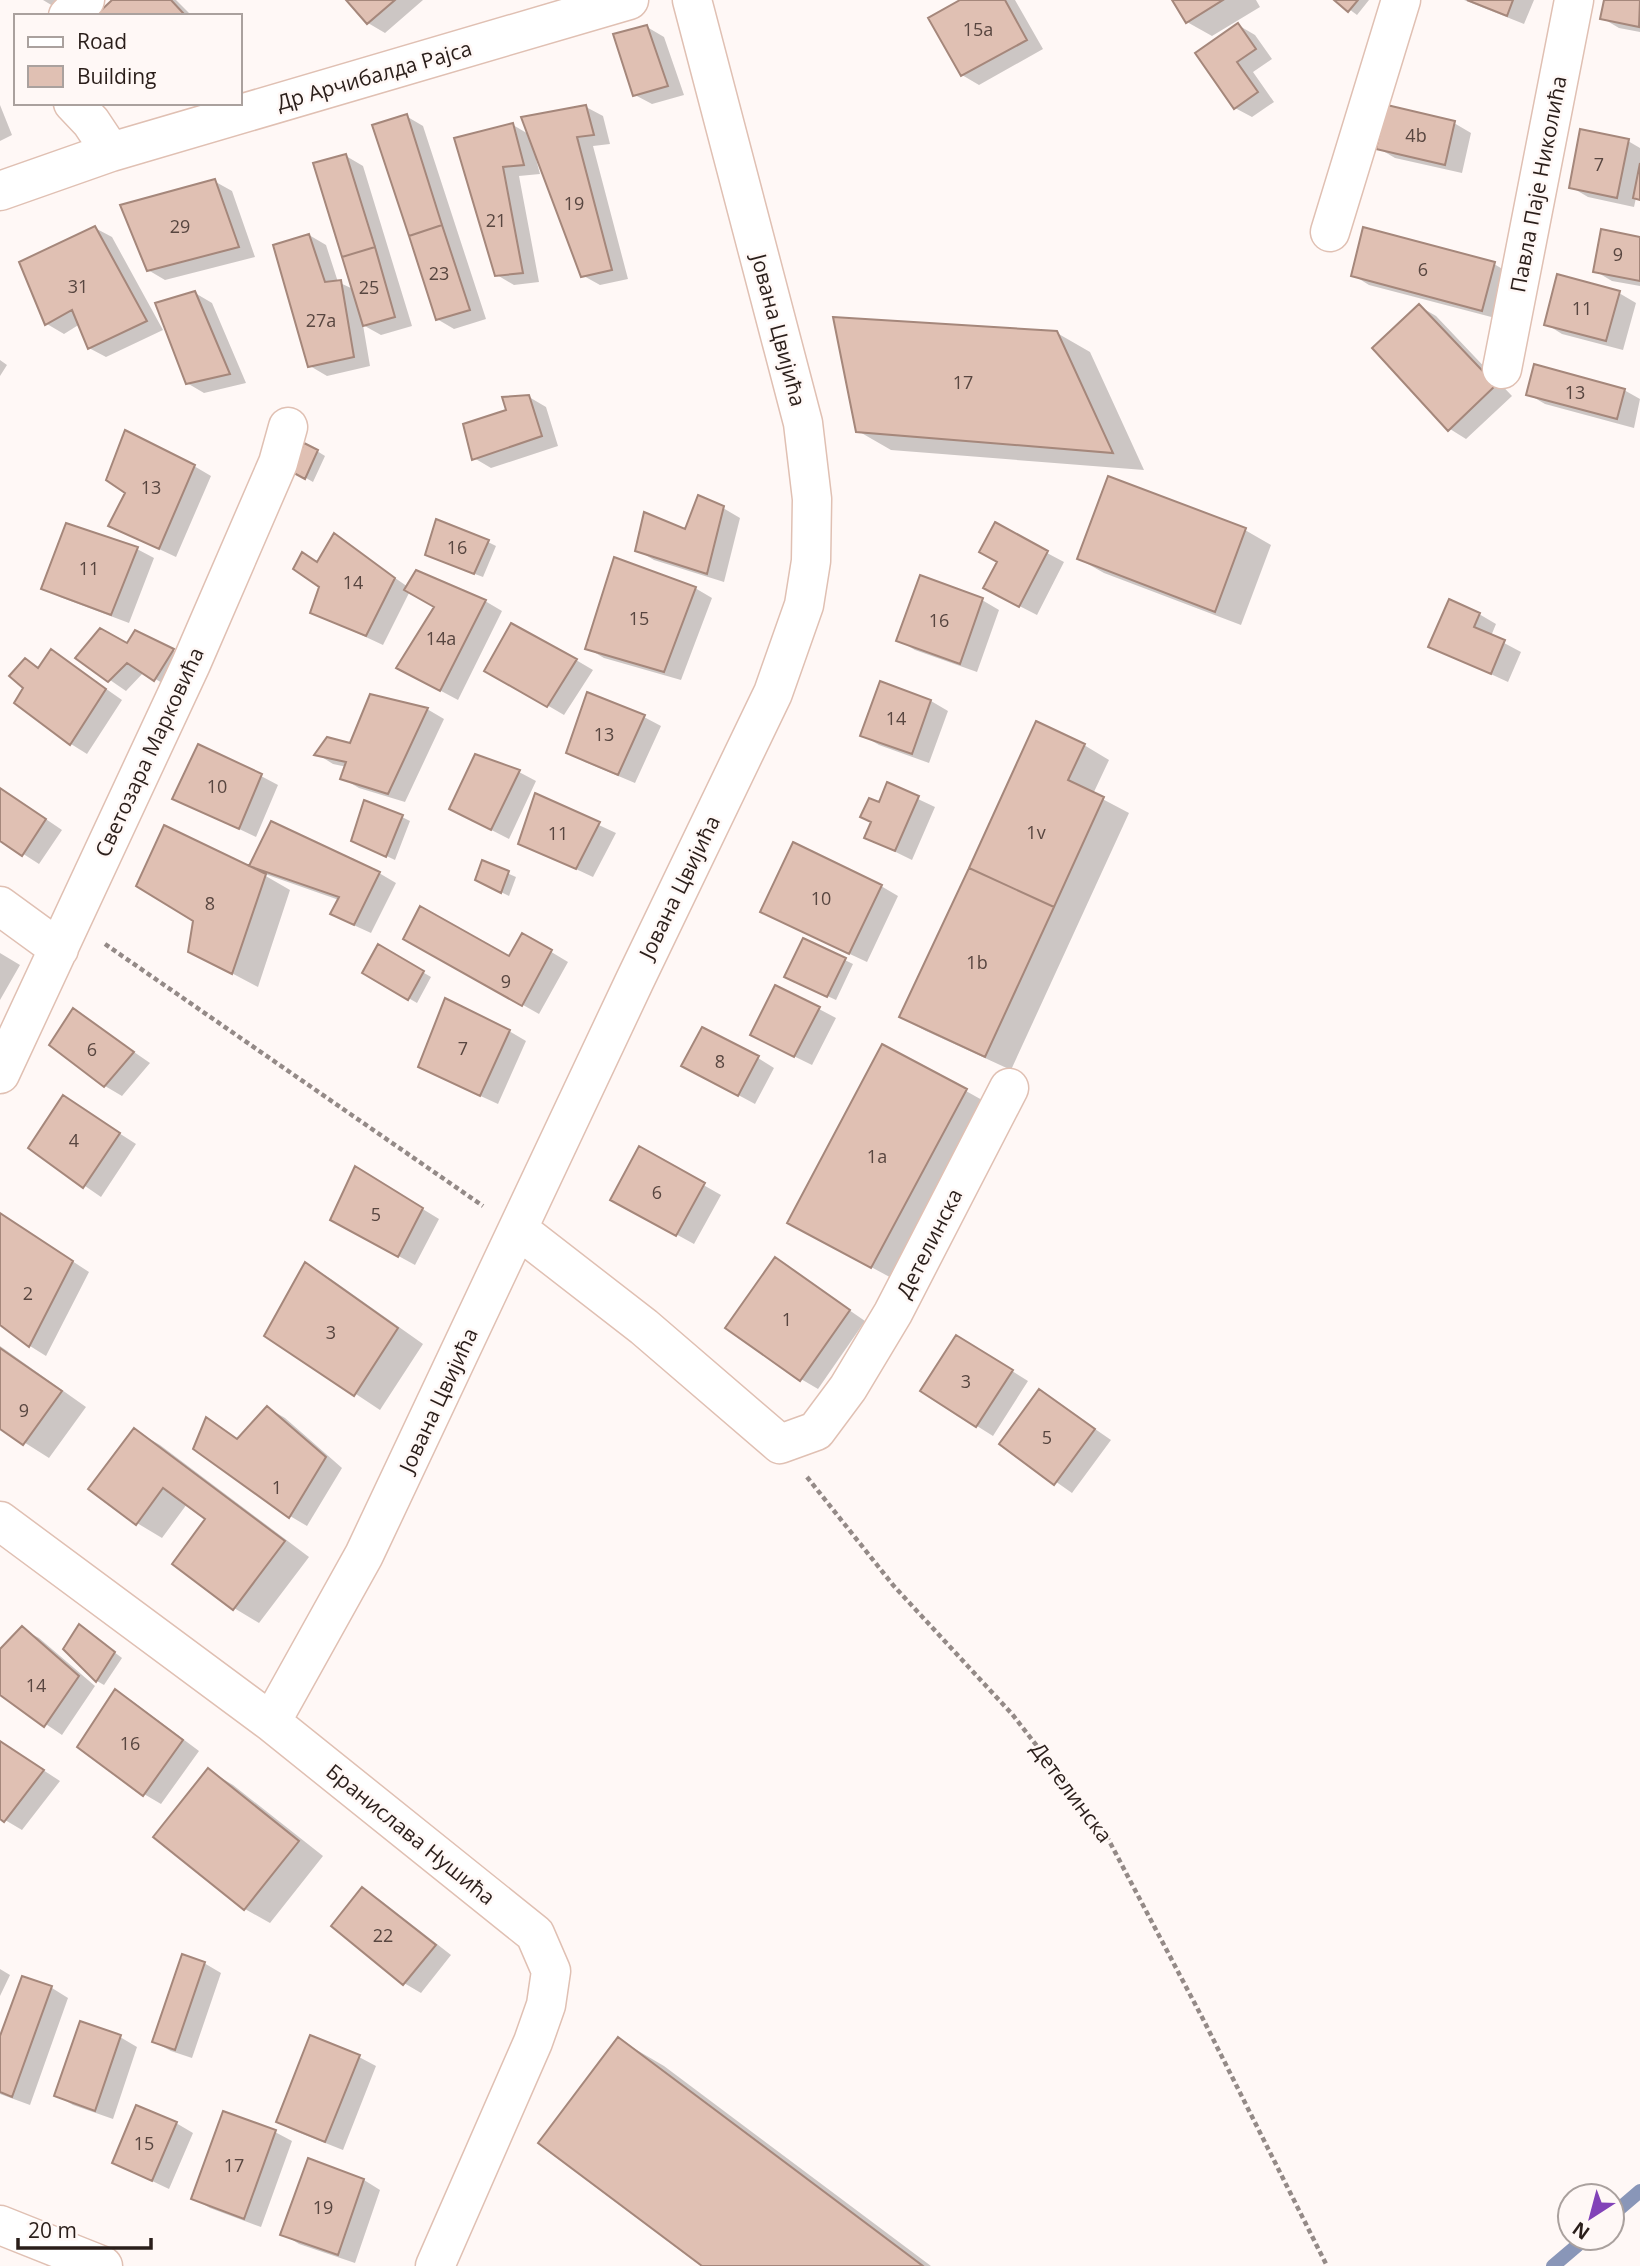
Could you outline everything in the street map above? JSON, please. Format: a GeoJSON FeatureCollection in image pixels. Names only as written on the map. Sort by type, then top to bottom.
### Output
{"type":"FeatureCollection","features":[{"type":"Feature","properties":{"kind":"street"},"geometry":{"type":"LineString","coordinates":[[70,14],[85,0]]}},
{"type":"Feature","properties":{"kind":"street","name":"Др Арчибалда Рајса"},"geometry":{"type":"LineString","coordinates":[[0,191],[111,152],[629,0]]}},
{"type":"Feature","properties":{"kind":"street","name":"Јована Цвијића"},"geometry":{"type":"LineString","coordinates":[[271,1722],[364,1555],[773,693],[804,605],[811,561],[812,499],[803,423],[692,0]]}},
{"type":"Feature","properties":{"kind":"street"},"geometry":{"type":"LineString","coordinates":[[1330,232],[1401,0]]}},
{"type":"Feature","properties":{"kind":"street","name":"Павла Паје Николића"},"geometry":{"type":"LineString","coordinates":[[1503,369],[1574,0]]}},
{"type":"Feature","properties":{"kind":"street"},"geometry":{"type":"LineString","coordinates":[[75,105],[91,122],[111,152]]}},
{"type":"Feature","properties":{"kind":"street","name":"Светозара Марковића"},"geometry":{"type":"LineString","coordinates":[[0,1074],[191,664],[278,463],[288,427]]}},
{"type":"Feature","properties":{"kind":"street"},"geometry":{"type":"LineString","coordinates":[[0,906],[65,935]]}},
{"type":"Feature","properties":{"kind":"street","name":"Детелинска"},"geometry":{"type":"LineString","coordinates":[[780,1444],[816,1431],[848,1388],[893,1313],[1009,1088]]}},
{"type":"Feature","properties":{"kind":"street"},"geometry":{"type":"LineString","coordinates":[[519,1230],[644,1327],[780,1444]]}},
{"type":"Feature","properties":{"kind":"street","name":"Бранислава Нушића"},"geometry":{"type":"LineString","coordinates":[[0,1521],[271,1722],[535,1934],[551,1971],[545,2005],[533,2042],[435,2266]]}},
{"type":"Feature","properties":{"kind":"street"},"geometry":{"type":"LineString","coordinates":[[0,2225],[103,2266]]}},
{"type":"Feature","properties":{"kind":"path"},"geometry":{"type":"LineString","coordinates":[[65,935],[519,1230]]}},
{"type":"Feature","properties":{"kind":"path","name":"Детелинска"},"geometry":{"type":"LineString","coordinates":[[780,1444],[893,1585],[1012,1714],[1105,1833],[1204,2021],[1327,2266]]}},
{"type":"Feature","properties":{"kind":"building"},"geometry":{"type":"Polygon","coordinates":[[[112,0],[171,0],[184,14],[97,14],[112,0]]]}},
{"type":"Feature","properties":{"kind":"building"},"geometry":{"type":"Polygon","coordinates":[[[346,0],[395,0],[367,24],[346,0]]]}},
{"type":"Feature","properties":{"kind":"building"},"geometry":{"type":"Polygon","coordinates":[[[960,0],[1005,0],[1027,40],[961,76],[928,18],[960,0]]]}},
{"type":"Feature","properties":{"kind":"building"},"geometry":{"type":"Polygon","coordinates":[[[1172,0],[1223,0],[1186,23],[1172,0]]]}},
{"type":"Feature","properties":{"kind":"building"},"geometry":{"type":"Polygon","coordinates":[[[1334,0],[1358,0],[1348,12],[1334,0]]]}},
{"type":"Feature","properties":{"kind":"building"},"geometry":{"type":"Polygon","coordinates":[[[1467,0],[1513,0],[1507,16],[1467,0]]]}},
{"type":"Feature","properties":{"kind":"building"},"geometry":{"type":"Polygon","coordinates":[[[1604,0],[1640,0],[1639,27],[1600,19],[1604,0]]]}},
{"type":"Feature","properties":{"kind":"building"},"geometry":{"type":"Polygon","coordinates":[[[1238,23],[1256,49],[1237,62],[1258,92],[1234,109],[1195,53],[1238,23]]]}},
{"type":"Feature","properties":{"kind":"building"},"geometry":{"type":"Polygon","coordinates":[[[647,25],[668,86],[633,96],[613,34],[647,25]]]}},
{"type":"Feature","properties":{"kind":"building"},"geometry":{"type":"Polygon","coordinates":[[[586,105],[594,135],[577,137],[612,270],[581,277],[521,117],[586,105]]]}},
{"type":"Feature","properties":{"kind":"building"},"geometry":{"type":"Polygon","coordinates":[[[1387,105],[1455,121],[1445,165],[1376,149],[1387,105]]]}},
{"type":"Feature","properties":{"kind":"building"},"geometry":{"type":"Polygon","coordinates":[[[407,114],[442,225],[409,236],[372,125],[407,114]]]}},
{"type":"Feature","properties":{"kind":"building"},"geometry":{"type":"Polygon","coordinates":[[[513,123],[524,165],[503,167],[523,273],[495,276],[454,138],[513,123]]]}},
{"type":"Feature","properties":{"kind":"building"},"geometry":{"type":"Polygon","coordinates":[[[1580,129],[1629,139],[1617,198],[1569,188],[1580,129]]]}},
{"type":"Feature","properties":{"kind":"building"},"geometry":{"type":"Polygon","coordinates":[[[346,154],[375,247],[342,257],[313,163],[346,154]]]}},
{"type":"Feature","properties":{"kind":"building"},"geometry":{"type":"Polygon","coordinates":[[[1640,163],[1640,200],[1633,198],[1640,163]]]}},
{"type":"Feature","properties":{"kind":"building"},"geometry":{"type":"Polygon","coordinates":[[[215,179],[239,247],[147,271],[120,205],[215,179]]]}},
{"type":"Feature","properties":{"kind":"building"},"geometry":{"type":"Polygon","coordinates":[[[442,225],[470,310],[436,320],[409,236],[442,225]]]}},
{"type":"Feature","properties":{"kind":"building"},"geometry":{"type":"Polygon","coordinates":[[[95,226],[147,321],[88,349],[72,310],[45,325],[19,262],[95,226]]]}},
{"type":"Feature","properties":{"kind":"building"},"geometry":{"type":"Polygon","coordinates":[[[1363,227],[1495,262],[1482,311],[1351,276],[1363,227]]]}},
{"type":"Feature","properties":{"kind":"building"},"geometry":{"type":"Polygon","coordinates":[[[1601,229],[1640,237],[1640,281],[1593,272],[1601,229]]]}},
{"type":"Feature","properties":{"kind":"building"},"geometry":{"type":"Polygon","coordinates":[[[309,234],[325,282],[341,280],[354,357],[308,367],[273,245],[309,234]]]}},
{"type":"Feature","properties":{"kind":"building"},"geometry":{"type":"Polygon","coordinates":[[[375,247],[395,317],[363,326],[342,257],[375,247]]]}},
{"type":"Feature","properties":{"kind":"building"},"geometry":{"type":"Polygon","coordinates":[[[1557,274],[1620,291],[1606,341],[1544,325],[1557,274]]]}},
{"type":"Feature","properties":{"kind":"building"},"geometry":{"type":"Polygon","coordinates":[[[195,291],[230,374],[186,384],[155,303],[195,291]]]}},
{"type":"Feature","properties":{"kind":"building"},"geometry":{"type":"Polygon","coordinates":[[[1419,304],[1496,385],[1448,431],[1372,348],[1419,304]]]}},
{"type":"Feature","properties":{"kind":"building"},"geometry":{"type":"Polygon","coordinates":[[[833,317],[1057,331],[1113,453],[856,432],[833,317]]]}},
{"type":"Feature","properties":{"kind":"building"},"geometry":{"type":"Polygon","coordinates":[[[1534,364],[1625,389],[1617,419],[1526,395],[1534,364]]]}},
{"type":"Feature","properties":{"kind":"building"},"geometry":{"type":"Polygon","coordinates":[[[529,395],[542,436],[472,460],[463,424],[506,410],[502,397],[529,395]]]}},
{"type":"Feature","properties":{"kind":"building"},"geometry":{"type":"Polygon","coordinates":[[[125,430],[195,465],[159,549],[108,526],[125,493],[106,480],[125,430]]]}},
{"type":"Feature","properties":{"kind":"building"},"geometry":{"type":"Polygon","coordinates":[[[304,443],[318,450],[305,479],[292,472],[304,443]]]}},
{"type":"Feature","properties":{"kind":"building"},"geometry":{"type":"Polygon","coordinates":[[[1108,476],[1246,528],[1215,612],[1077,559],[1108,476]]]}},
{"type":"Feature","properties":{"kind":"building"},"geometry":{"type":"Polygon","coordinates":[[[698,495],[724,506],[707,574],[635,551],[644,512],[685,529],[698,495]]]}},
{"type":"Feature","properties":{"kind":"building"},"geometry":{"type":"Polygon","coordinates":[[[436,519],[489,540],[474,574],[425,555],[436,519]]]}},
{"type":"Feature","properties":{"kind":"building"},"geometry":{"type":"Polygon","coordinates":[[[995,522],[1048,551],[1019,607],[983,588],[997,562],[979,552],[995,522]]]}},
{"type":"Feature","properties":{"kind":"building"},"geometry":{"type":"Polygon","coordinates":[[[66,523],[138,547],[111,615],[41,589],[66,523]]]}},
{"type":"Feature","properties":{"kind":"building"},"geometry":{"type":"Polygon","coordinates":[[[334,533],[395,578],[366,636],[310,613],[319,587],[293,569],[302,552],[317,562],[334,533]]]}},
{"type":"Feature","properties":{"kind":"building"},"geometry":{"type":"Polygon","coordinates":[[[614,557],[696,587],[664,672],[585,649],[614,557]]]}},
{"type":"Feature","properties":{"kind":"building"},"geometry":{"type":"Polygon","coordinates":[[[416,570],[486,600],[440,691],[396,668],[434,607],[404,590],[416,570]]]}},
{"type":"Feature","properties":{"kind":"building"},"geometry":{"type":"Polygon","coordinates":[[[920,575],[983,598],[960,664],[896,641],[920,575]]]}},
{"type":"Feature","properties":{"kind":"building"},"geometry":{"type":"Polygon","coordinates":[[[1449,599],[1480,613],[1474,627],[1505,640],[1491,674],[1428,647],[1449,599]]]}},
{"type":"Feature","properties":{"kind":"building"},"geometry":{"type":"Polygon","coordinates":[[[511,623],[577,659],[547,707],[484,671],[511,623]]]}},
{"type":"Feature","properties":{"kind":"building"},"geometry":{"type":"Polygon","coordinates":[[[100,628],[127,643],[135,630],[174,649],[154,681],[127,663],[108,682],[75,658],[100,628]]]}},
{"type":"Feature","properties":{"kind":"building"},"geometry":{"type":"Polygon","coordinates":[[[51,649],[106,689],[70,745],[14,703],[23,688],[9,676],[25,658],[38,668],[51,649]]]}},
{"type":"Feature","properties":{"kind":"building"},"geometry":{"type":"Polygon","coordinates":[[[880,681],[931,700],[912,754],[860,736],[880,681]]]}},
{"type":"Feature","properties":{"kind":"building"},"geometry":{"type":"Polygon","coordinates":[[[587,692],[645,715],[618,775],[566,753],[587,692]]]}},
{"type":"Feature","properties":{"kind":"building"},"geometry":{"type":"Polygon","coordinates":[[[370,694],[428,708],[388,794],[340,779],[346,762],[314,755],[327,737],[350,743],[370,694]]]}},
{"type":"Feature","properties":{"kind":"building"},"geometry":{"type":"Polygon","coordinates":[[[1036,721],[1085,744],[1068,780],[1104,797],[1054,907],[969,868],[1036,721]]]}},
{"type":"Feature","properties":{"kind":"building"},"geometry":{"type":"Polygon","coordinates":[[[198,744],[262,774],[239,829],[172,799],[198,744]]]}},
{"type":"Feature","properties":{"kind":"building"},"geometry":{"type":"Polygon","coordinates":[[[475,754],[520,770],[491,830],[449,809],[475,754]]]}},
{"type":"Feature","properties":{"kind":"building"},"geometry":{"type":"Polygon","coordinates":[[[887,782],[919,796],[895,851],[864,838],[871,822],[860,817],[869,798],[879,802],[887,782]]]}},
{"type":"Feature","properties":{"kind":"building"},"geometry":{"type":"Polygon","coordinates":[[[0,788],[46,819],[22,856],[0,841],[0,788]]]}},
{"type":"Feature","properties":{"kind":"building"},"geometry":{"type":"Polygon","coordinates":[[[535,793],[600,822],[576,869],[518,844],[535,793]]]}},
{"type":"Feature","properties":{"kind":"building"},"geometry":{"type":"Polygon","coordinates":[[[364,800],[403,815],[386,857],[351,841],[364,800]]]}},
{"type":"Feature","properties":{"kind":"building"},"geometry":{"type":"Polygon","coordinates":[[[271,821],[380,872],[354,925],[330,914],[339,897],[249,866],[271,821]]]}},
{"type":"Feature","properties":{"kind":"building"},"geometry":{"type":"Polygon","coordinates":[[[164,825],[266,874],[232,974],[188,952],[193,921],[136,886],[164,825]]]}},
{"type":"Feature","properties":{"kind":"building"},"geometry":{"type":"Polygon","coordinates":[[[793,842],[882,885],[849,954],[760,912],[793,842]]]}},
{"type":"Feature","properties":{"kind":"building"},"geometry":{"type":"Polygon","coordinates":[[[482,860],[509,871],[501,893],[475,880],[482,860]]]}},
{"type":"Feature","properties":{"kind":"building"},"geometry":{"type":"Polygon","coordinates":[[[969,868],[1054,907],[985,1057],[899,1017],[969,868]]]}},
{"type":"Feature","properties":{"kind":"building"},"geometry":{"type":"Polygon","coordinates":[[[420,906],[509,956],[522,933],[552,950],[522,1006],[403,939],[420,906]]]}},
{"type":"Feature","properties":{"kind":"building"},"geometry":{"type":"Polygon","coordinates":[[[803,938],[846,958],[827,997],[784,977],[803,938]]]}},
{"type":"Feature","properties":{"kind":"building"},"geometry":{"type":"Polygon","coordinates":[[[378,944],[424,971],[408,1000],[362,973],[378,944]]]}},
{"type":"Feature","properties":{"kind":"building"},"geometry":{"type":"Polygon","coordinates":[[[775,985],[820,1007],[794,1057],[750,1035],[775,985]]]}},
{"type":"Feature","properties":{"kind":"building"},"geometry":{"type":"Polygon","coordinates":[[[445,998],[510,1030],[480,1096],[418,1067],[445,998]]]}},
{"type":"Feature","properties":{"kind":"building"},"geometry":{"type":"Polygon","coordinates":[[[73,1008],[134,1052],[104,1087],[49,1045],[73,1008]]]}},
{"type":"Feature","properties":{"kind":"building"},"geometry":{"type":"Polygon","coordinates":[[[702,1027],[759,1056],[738,1096],[681,1066],[702,1027]]]}},
{"type":"Feature","properties":{"kind":"building"},"geometry":{"type":"Polygon","coordinates":[[[882,1044],[967,1089],[871,1268],[787,1223],[882,1044]]]}},
{"type":"Feature","properties":{"kind":"building"},"geometry":{"type":"Polygon","coordinates":[[[63,1095],[120,1133],[83,1188],[28,1148],[63,1095]]]}},
{"type":"Feature","properties":{"kind":"building"},"geometry":{"type":"Polygon","coordinates":[[[639,1146],[705,1183],[676,1236],[610,1200],[639,1146]]]}},
{"type":"Feature","properties":{"kind":"building"},"geometry":{"type":"Polygon","coordinates":[[[355,1166],[423,1208],[398,1257],[330,1220],[355,1166]]]}},
{"type":"Feature","properties":{"kind":"building"},"geometry":{"type":"Polygon","coordinates":[[[0,1213],[73,1261],[29,1347],[0,1325],[0,1213]]]}},
{"type":"Feature","properties":{"kind":"building"},"geometry":{"type":"Polygon","coordinates":[[[775,1257],[850,1310],[800,1381],[725,1328],[775,1257]]]}},
{"type":"Feature","properties":{"kind":"building"},"geometry":{"type":"Polygon","coordinates":[[[305,1262],[398,1328],[354,1396],[264,1336],[305,1262]]]}},
{"type":"Feature","properties":{"kind":"building"},"geometry":{"type":"Polygon","coordinates":[[[956,1335],[1013,1370],[976,1427],[920,1391],[956,1335]]]}},
{"type":"Feature","properties":{"kind":"building"},"geometry":{"type":"Polygon","coordinates":[[[0,1348],[62,1391],[23,1445],[0,1429],[0,1348]]]}},
{"type":"Feature","properties":{"kind":"building"},"geometry":{"type":"Polygon","coordinates":[[[1039,1389],[1095,1429],[1054,1485],[999,1444],[1039,1389]]]}},
{"type":"Feature","properties":{"kind":"building"},"geometry":{"type":"Polygon","coordinates":[[[267,1406],[326,1457],[289,1518],[193,1449],[206,1417],[237,1439],[267,1406]]]}},
{"type":"Feature","properties":{"kind":"building"},"geometry":{"type":"Polygon","coordinates":[[[134,1428],[285,1541],[233,1610],[172,1564],[205,1519],[163,1488],[136,1525],[88,1489],[134,1428]]]}},
{"type":"Feature","properties":{"kind":"building"},"geometry":{"type":"Polygon","coordinates":[[[79,1624],[115,1652],[96,1682],[63,1649],[79,1624]]]}},
{"type":"Feature","properties":{"kind":"building"},"geometry":{"type":"Polygon","coordinates":[[[22,1626],[79,1676],[44,1727],[0,1695],[0,1649],[22,1626]]]}},
{"type":"Feature","properties":{"kind":"building"},"geometry":{"type":"Polygon","coordinates":[[[115,1689],[183,1740],[143,1796],[77,1747],[115,1689]]]}},
{"type":"Feature","properties":{"kind":"building"},"geometry":{"type":"Polygon","coordinates":[[[0,1741],[44,1770],[4,1822],[0,1819],[0,1741]]]}},
{"type":"Feature","properties":{"kind":"building"},"geometry":{"type":"Polygon","coordinates":[[[208,1768],[299,1841],[244,1910],[153,1837],[208,1768]]]}},
{"type":"Feature","properties":{"kind":"building"},"geometry":{"type":"Polygon","coordinates":[[[362,1887],[436,1945],[403,1985],[331,1926],[362,1887]]]}},
{"type":"Feature","properties":{"kind":"building"},"geometry":{"type":"Polygon","coordinates":[[[182,1954],[205,1962],[175,2050],[152,2042],[182,1954]]]}},
{"type":"Feature","properties":{"kind":"building"},"geometry":{"type":"Polygon","coordinates":[[[22,1976],[52,1986],[12,2097],[0,2092],[0,2036],[22,1976]]]}},
{"type":"Feature","properties":{"kind":"building"},"geometry":{"type":"Polygon","coordinates":[[[80,2021],[121,2035],[95,2111],[54,2096],[80,2021]]]}},
{"type":"Feature","properties":{"kind":"building"},"geometry":{"type":"Polygon","coordinates":[[[310,2035],[360,2055],[325,2142],[276,2122],[310,2035]]]}},
{"type":"Feature","properties":{"kind":"building"},"geometry":{"type":"Polygon","coordinates":[[[618,2037],[923,2266],[702,2266],[538,2143],[618,2037]]]}},
{"type":"Feature","properties":{"kind":"building"},"geometry":{"type":"Polygon","coordinates":[[[136,2105],[177,2122],[152,2181],[112,2163],[136,2105]]]}},
{"type":"Feature","properties":{"kind":"building"},"geometry":{"type":"Polygon","coordinates":[[[223,2111],[276,2130],[244,2219],[191,2199],[223,2111]]]}},
{"type":"Feature","properties":{"kind":"building"},"geometry":{"type":"Polygon","coordinates":[[[308,2158],[364,2179],[338,2255],[280,2235],[308,2158]]]}},
{"type":"Feature","properties":{"kind":"waterway"},"geometry":{"type":"LineString","coordinates":[[1626,2203],[1640,2191]]}},
{"type":"Feature","properties":{"kind":"waterway"},"geometry":{"type":"LineString","coordinates":[[1553,2266],[1570,2252]]}}]}
